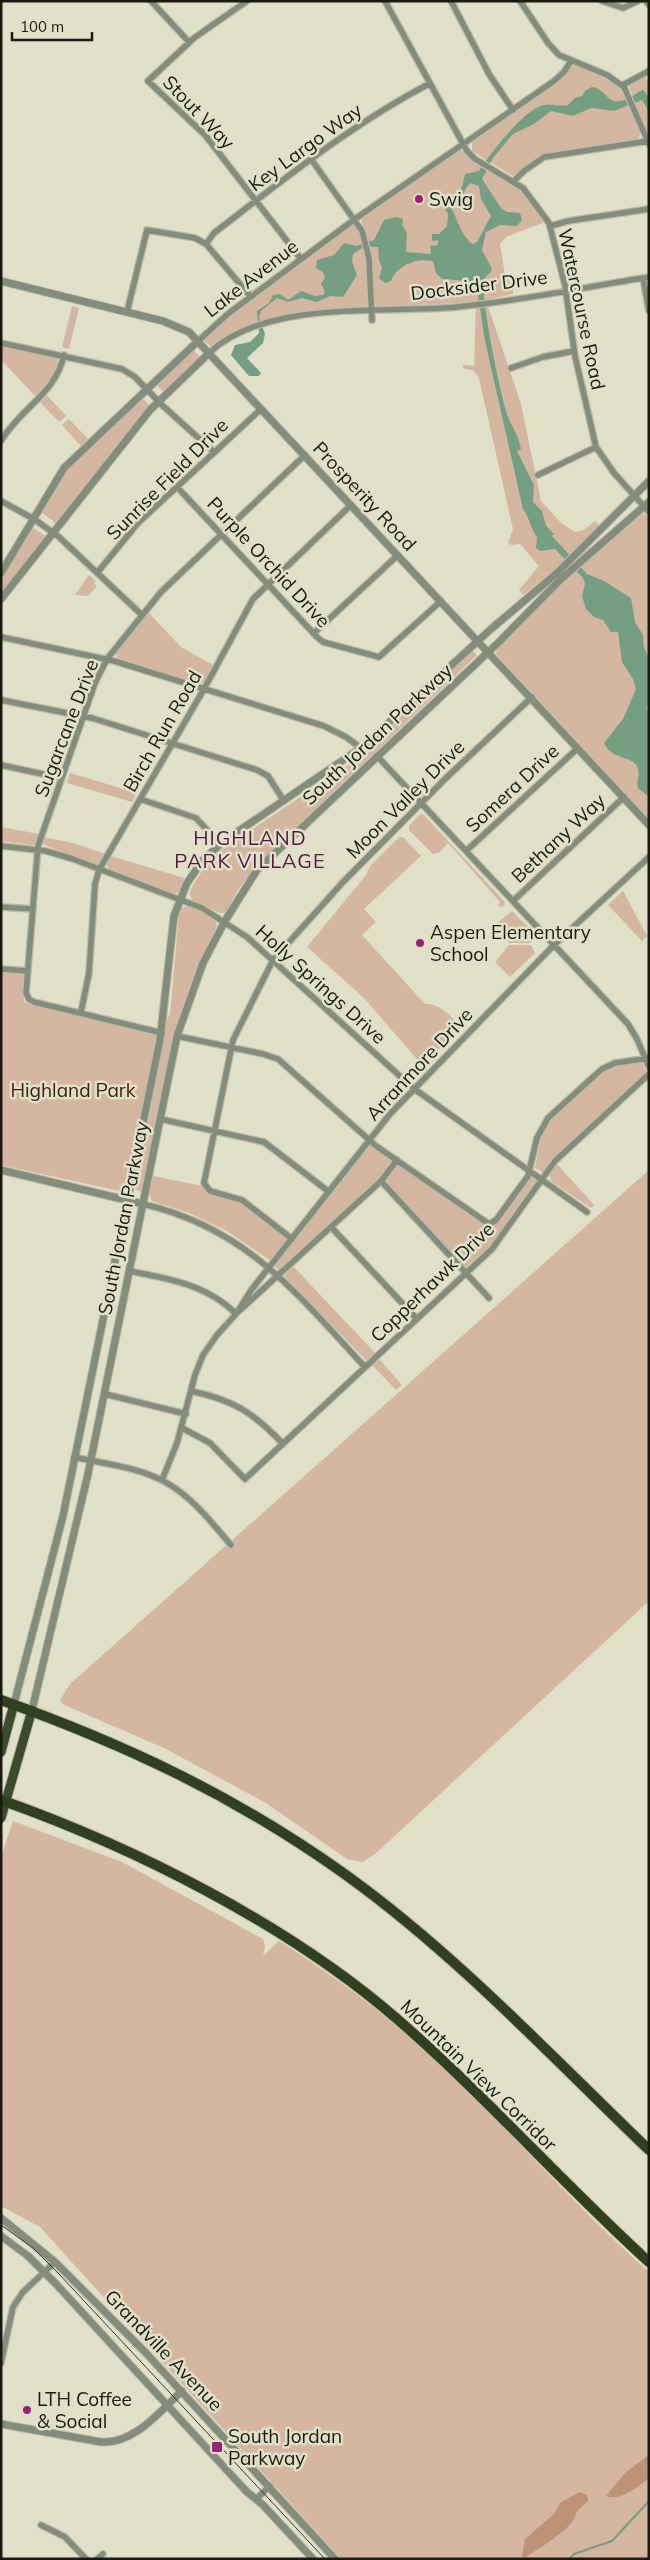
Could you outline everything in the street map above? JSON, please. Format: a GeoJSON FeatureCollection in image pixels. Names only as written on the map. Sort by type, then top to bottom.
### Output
{"type":"FeatureCollection","features":[{"type":"Feature","properties":{"kind":"highway"},"geometry":{"type":"LineString","coordinates":[[1,1700],[32,1710],[144,1756],[185,1776],[272,1826],[346,1875],[409,1924],[451,1960],[649,2150]]}},
{"type":"Feature","properties":{"kind":"highway","name":"Mountain View Corridor"},"geometry":{"type":"LineString","coordinates":[[4,1801],[63,1822],[153,1864],[291,1941],[346,1979],[394,2016],[438,2055],[577,2196],[649,2262]]}},
{"type":"Feature","properties":{"kind":"main road","name":"South Jordan Parkway"},"geometry":{"type":"LineString","coordinates":[[1,1752],[14,1704]]}},
{"type":"Feature","properties":{"kind":"main road","name":"South Jordan Parkway"},"geometry":{"type":"LineString","coordinates":[[1,1818],[4,1801],[32,1710]]}},
{"type":"Feature","properties":{"kind":"street"},"geometry":{"type":"LineString","coordinates":[[151,1],[189,42],[247,1]]}},
{"type":"Feature","properties":{"kind":"street","name":"Watercourse Road"},"geometry":{"type":"LineString","coordinates":[[385,1],[469,154],[514,181],[529,194],[551,226],[565,290],[574,351],[596,446],[633,496],[647,507]]}},
{"type":"Feature","properties":{"kind":"street"},"geometry":{"type":"LineString","coordinates":[[451,1],[489,74],[513,110]]}},
{"type":"Feature","properties":{"kind":"street"},"geometry":{"type":"LineString","coordinates":[[514,181],[524,171],[544,157],[648,143],[629,93],[623,85],[607,75],[571,61],[551,48],[520,1]]}},
{"type":"Feature","properties":{"kind":"street"},"geometry":{"type":"LineString","coordinates":[[602,1],[623,8],[638,1]]}},
{"type":"Feature","properties":{"kind":"street"},"geometry":{"type":"LineString","coordinates":[[646,1],[649,5]]}},
{"type":"Feature","properties":{"kind":"street","name":"Stout Way"},"geometry":{"type":"LineString","coordinates":[[189,42],[148,81],[205,135],[301,259]]}},
{"type":"Feature","properties":{"kind":"street","name":"Lake Avenue"},"geometry":{"type":"LineString","coordinates":[[2,572],[68,463],[198,341],[251,297],[355,219],[558,78],[571,61]]}},
{"type":"Feature","properties":{"kind":"street"},"geometry":{"type":"LineString","coordinates":[[623,85],[649,71]]}},
{"type":"Feature","properties":{"kind":"street","name":"Key Largo Way"},"geometry":{"type":"LineString","coordinates":[[206,244],[214,233],[311,159],[373,116],[430,84]]}},
{"type":"Feature","properties":{"kind":"street"},"geometry":{"type":"LineString","coordinates":[[311,159],[355,219],[364,238],[367,252],[372,320]]}},
{"type":"Feature","properties":{"kind":"street"},"geometry":{"type":"LineString","coordinates":[[551,226],[568,221],[649,209]]}},
{"type":"Feature","properties":{"kind":"street"},"geometry":{"type":"LineString","coordinates":[[127,312],[147,230],[195,238],[206,244],[251,297]]}},
{"type":"Feature","properties":{"kind":"street"},"geometry":{"type":"LineString","coordinates":[[646,278],[649,312]]}},
{"type":"Feature","properties":{"kind":"street","name":"Docksider Drive"},"geometry":{"type":"LineString","coordinates":[[371,310],[464,306],[646,278]]}},
{"type":"Feature","properties":{"kind":"street","name":"Prosperity Road"},"geometry":{"type":"LineString","coordinates":[[1,281],[174,324],[198,341],[532,697],[649,825]]}},
{"type":"Feature","properties":{"kind":"street","name":"Lake Avenue"},"geometry":{"type":"LineString","coordinates":[[1,599],[158,402],[226,339],[266,322],[296,316],[371,310]]}},
{"type":"Feature","properties":{"kind":"street"},"geometry":{"type":"LineString","coordinates":[[1,343],[64,355],[122,369],[135,377],[158,402],[214,452]]}},
{"type":"Feature","properties":{"kind":"street"},"geometry":{"type":"LineString","coordinates":[[511,368],[543,357],[574,351]]}},
{"type":"Feature","properties":{"kind":"street"},"geometry":{"type":"LineString","coordinates":[[1,441],[18,418],[52,385],[60,370],[64,355]]}},
{"type":"Feature","properties":{"kind":"street","name":"Sunrise Field Drive"},"geometry":{"type":"LineString","coordinates":[[97,573],[135,526],[261,409]]}},
{"type":"Feature","properties":{"kind":"street"},"geometry":{"type":"LineString","coordinates":[[538,475],[596,446]]}},
{"type":"Feature","properties":{"kind":"street","name":"Sugarcane Drive"},"geometry":{"type":"LineString","coordinates":[[81,1012],[34,1002],[28,999],[26,993],[38,850],[97,677],[107,659],[161,592],[305,455]]}},
{"type":"Feature","properties":{"kind":"street","name":"South Jordan Parkway"},"geometry":{"type":"LineString","coordinates":[[14,1704],[52,1564],[162,1032],[173,922],[179,899],[198,867],[220,844],[361,748],[478,641],[559,576],[586,551],[633,496],[649,481]]}},
{"type":"Feature","properties":{"kind":"street","name":"Purple Orchid Drive"},"geometry":{"type":"LineString","coordinates":[[178,486],[323,642],[379,657],[441,601]]}},
{"type":"Feature","properties":{"kind":"street"},"geometry":{"type":"LineString","coordinates":[[1,501],[34,519],[52,533],[142,615]]}},
{"type":"Feature","properties":{"kind":"street","name":"Birch Run Road"},"geometry":{"type":"LineString","coordinates":[[81,1012],[89,973],[95,884],[99,870],[204,689],[253,599],[267,583],[351,505]]}},
{"type":"Feature","properties":{"kind":"street","name":"South Jordan Parkway"},"geometry":{"type":"LineString","coordinates":[[586,551],[647,507]]}},
{"type":"Feature","properties":{"kind":"street"},"geometry":{"type":"LineString","coordinates":[[314,633],[398,555]]}},
{"type":"Feature","properties":{"kind":"street","name":"South Jordan Parkway"},"geometry":{"type":"LineString","coordinates":[[32,1710],[91,1460],[177,1036],[203,964],[225,921],[257,870],[489,651],[559,576]]}},
{"type":"Feature","properties":{"kind":"street"},"geometry":{"type":"LineString","coordinates":[[1,637],[107,659],[324,726],[346,737],[361,748]]}},
{"type":"Feature","properties":{"kind":"street","name":"Moon Valley Drive"},"geometry":{"type":"LineString","coordinates":[[292,1239],[242,1200],[210,1191],[205,1187],[203,1181],[231,1047],[273,960],[343,882],[421,803],[532,697]]}},
{"type":"Feature","properties":{"kind":"street"},"geometry":{"type":"LineString","coordinates":[[1,700],[83,716],[260,771],[268,776],[284,801]]}},
{"type":"Feature","properties":{"kind":"street","name":"Somera Drive"},"geometry":{"type":"LineString","coordinates":[[466,851],[578,748]]}},
{"type":"Feature","properties":{"kind":"street"},"geometry":{"type":"LineString","coordinates":[[377,756],[628,1024],[649,1066]]}},
{"type":"Feature","properties":{"kind":"street"},"geometry":{"type":"LineString","coordinates":[[1,765],[61,778]]}},
{"type":"Feature","properties":{"kind":"street","name":"Bethany Way"},"geometry":{"type":"LineString","coordinates":[[512,901],[624,797]]}},
{"type":"Feature","properties":{"kind":"street"},"geometry":{"type":"LineString","coordinates":[[140,800],[196,818],[220,844]]}},
{"type":"Feature","properties":{"kind":"street","name":"Holly Springs Drive"},"geometry":{"type":"LineString","coordinates":[[1,846],[38,850],[99,870],[202,908],[225,921],[242,932],[414,1088],[587,1212]]}},
{"type":"Feature","properties":{"kind":"street","name":"Arranmore Drive"},"geometry":{"type":"LineString","coordinates":[[236,1314],[328,1191],[414,1088],[554,945],[649,857]]}},
{"type":"Feature","properties":{"kind":"street"},"geometry":{"type":"LineString","coordinates":[[1,907],[33,909]]}},
{"type":"Feature","properties":{"kind":"street"},"geometry":{"type":"LineString","coordinates":[[1,968],[28,970]]}},
{"type":"Feature","properties":{"kind":"street"},"geometry":{"type":"LineString","coordinates":[[81,1012],[162,1032]]}},
{"type":"Feature","properties":{"kind":"street"},"geometry":{"type":"LineString","coordinates":[[177,1036],[263,1054],[282,1062],[369,1140],[397,1160]]}},
{"type":"Feature","properties":{"kind":"street","name":"Copperhawk Drive"},"geometry":{"type":"LineString","coordinates":[[397,1160],[485,1223],[491,1224],[496,1220],[530,1171],[537,1138],[548,1118],[602,1069],[615,1063],[647,1059]]}},
{"type":"Feature","properties":{"kind":"street","name":"Copperhawk Drive"},"geometry":{"type":"LineString","coordinates":[[182,1428],[210,1443],[244,1479],[499,1241],[562,1155],[649,1074]]}},
{"type":"Feature","properties":{"kind":"street"},"geometry":{"type":"LineString","coordinates":[[160,1119],[252,1138],[269,1144],[328,1191]]}},
{"type":"Feature","properties":{"kind":"street","name":"Arranmore Drive"},"geometry":{"type":"LineString","coordinates":[[162,1480],[174,1454],[203,1355],[217,1334],[236,1314],[280,1276],[381,1181],[397,1160]]}},
{"type":"Feature","properties":{"kind":"street"},"geometry":{"type":"LineString","coordinates":[[1,1170],[176,1213],[203,1224],[240,1244],[280,1276],[365,1367]]}},
{"type":"Feature","properties":{"kind":"street"},"geometry":{"type":"LineString","coordinates":[[381,1181],[489,1298]]}},
{"type":"Feature","properties":{"kind":"street"},"geometry":{"type":"LineString","coordinates":[[331,1228],[417,1319]]}},
{"type":"Feature","properties":{"kind":"street"},"geometry":{"type":"LineString","coordinates":[[129,1271],[166,1278],[203,1291],[223,1302],[236,1314]]}},
{"type":"Feature","properties":{"kind":"street"},"geometry":{"type":"LineString","coordinates":[[191,1391],[240,1406],[261,1421],[283,1444]]}},
{"type":"Feature","properties":{"kind":"street"},"geometry":{"type":"LineString","coordinates":[[105,1394],[186,1414]]}},
{"type":"Feature","properties":{"kind":"street"},"geometry":{"type":"LineString","coordinates":[[74,1457],[144,1472],[162,1480],[189,1499],[231,1544]]}},
{"type":"Feature","properties":{"kind":"street","name":"Grandville Avenue"},"geometry":{"type":"LineString","coordinates":[[1,2218],[55,2262],[182,2391],[336,2559]]}},
{"type":"Feature","properties":{"kind":"street","name":"Grandville Avenue"},"geometry":{"type":"LineString","coordinates":[[1,2236],[45,2272],[234,2478],[313,2559]]}},
{"type":"Feature","properties":{"kind":"street"},"geometry":{"type":"LineString","coordinates":[[1,2363],[13,2306],[23,2292],[55,2262]]}},
{"type":"Feature","properties":{"kind":"street"},"geometry":{"type":"LineString","coordinates":[[1,2424],[102,2442],[113,2442],[134,2434],[182,2391]]}},
{"type":"Feature","properties":{"kind":"street"},"geometry":{"type":"LineString","coordinates":[[256,2499],[270,2486]]}},
{"type":"Feature","properties":{"kind":"street"},"geometry":{"type":"LineString","coordinates":[[41,2525],[65,2537],[86,2559]]}},
{"type":"Feature","properties":{"kind":"street"},"geometry":{"type":"LineString","coordinates":[[97,2559],[103,2554]]}},
{"type":"Feature","properties":{"kind":"green space"},"geometry":{"type":"Polygon","coordinates":[[[575,66],[603,76],[619,88],[630,106],[641,132],[638,140],[554,152],[538,157],[513,176],[472,151],[472,142],[558,82],[570,68],[575,66]]]}},
{"type":"Feature","properties":{"kind":"green space"},"geometry":{"type":"Polygon","coordinates":[[[645,76],[649,85],[648,136],[629,86],[645,76]]]}},
{"type":"Feature","properties":{"kind":"green space"},"geometry":{"type":"Polygon","coordinates":[[[460,150],[521,190],[545,222],[506,237],[500,244],[505,275],[513,287],[513,294],[486,300],[521,404],[541,501],[560,522],[575,532],[584,530],[595,521],[599,525],[581,545],[590,555],[625,529],[639,515],[644,514],[649,518],[649,819],[496,654],[497,648],[511,636],[562,580],[553,571],[523,595],[519,590],[539,566],[520,544],[511,545],[508,542],[513,529],[479,378],[474,371],[463,368],[463,365],[474,366],[476,302],[381,307],[376,306],[374,301],[370,253],[361,218],[460,150]]]}},
{"type":"Feature","properties":{"kind":"green space"},"geometry":{"type":"Polygon","coordinates":[[[352,225],[357,227],[361,236],[365,255],[368,303],[366,307],[275,317],[236,331],[212,347],[204,341],[221,322],[352,225]]]}},
{"type":"Feature","properties":{"kind":"green space"},"geometry":{"type":"Polygon","coordinates":[[[72,306],[79,308],[69,349],[62,347],[72,306]]]}},
{"type":"Feature","properties":{"kind":"green space"},"geometry":{"type":"Polygon","coordinates":[[[1,347],[57,358],[57,369],[48,384],[36,397],[1,360],[1,347]]]}},
{"type":"Feature","properties":{"kind":"green space"},"geometry":{"type":"Polygon","coordinates":[[[193,349],[201,358],[164,393],[156,384],[193,349]]]}},
{"type":"Feature","properties":{"kind":"green space"},"geometry":{"type":"Polygon","coordinates":[[[46,394],[66,416],[59,422],[39,401],[46,394]]]}},
{"type":"Feature","properties":{"kind":"green space"},"geometry":{"type":"Polygon","coordinates":[[[142,397],[151,407],[57,524],[41,512],[66,470],[142,397]]]}},
{"type":"Feature","properties":{"kind":"green space"},"geometry":{"type":"Polygon","coordinates":[[[69,419],[88,439],[81,446],[62,425],[69,419]]]}},
{"type":"Feature","properties":{"kind":"green space"},"geometry":{"type":"Polygon","coordinates":[[[32,527],[47,537],[1,597],[1,578],[32,527]]]}},
{"type":"Feature","properties":{"kind":"green space"},"geometry":{"type":"Polygon","coordinates":[[[89,575],[96,581],[94,583],[97,586],[88,596],[75,595],[89,575]]]}},
{"type":"Feature","properties":{"kind":"green space"},"geometry":{"type":"Polygon","coordinates":[[[148,612],[181,647],[213,665],[205,683],[198,684],[117,658],[116,653],[119,648],[148,612]]]}},
{"type":"Feature","properties":{"kind":"green space"},"geometry":{"type":"Polygon","coordinates":[[[472,650],[477,655],[256,866],[237,891],[226,913],[220,913],[192,900],[189,894],[195,882],[221,850],[353,762],[472,650]]]}},
{"type":"Feature","properties":{"kind":"green space"},"geometry":{"type":"Polygon","coordinates":[[[70,773],[137,793],[132,802],[67,783],[70,773]]]}},
{"type":"Feature","properties":{"kind":"green space"},"geometry":{"type":"Polygon","coordinates":[[[420,814],[423,814],[503,900],[505,904],[502,907],[498,906],[500,902],[448,843],[439,853],[433,854],[409,830],[409,826],[420,814]]]}},
{"type":"Feature","properties":{"kind":"green space"},"geometry":{"type":"Polygon","coordinates":[[[1,827],[39,834],[36,843],[33,845],[1,841],[1,827]]]}},
{"type":"Feature","properties":{"kind":"green space"},"geometry":{"type":"Polygon","coordinates":[[[43,837],[73,843],[106,854],[100,863],[94,864],[44,845],[42,843],[43,837]]]}},
{"type":"Feature","properties":{"kind":"green space"},"geometry":{"type":"Polygon","coordinates":[[[399,837],[403,837],[421,856],[364,909],[376,922],[362,935],[425,1004],[431,1004],[440,1008],[460,1026],[423,1066],[364,998],[307,947],[366,875],[370,866],[399,837]]]}},
{"type":"Feature","properties":{"kind":"green space"},"geometry":{"type":"Polygon","coordinates":[[[111,856],[184,878],[179,892],[172,894],[110,870],[106,864],[111,856]]]}},
{"type":"Feature","properties":{"kind":"green space"},"geometry":{"type":"Polygon","coordinates":[[[623,891],[647,936],[642,941],[608,905],[623,891]]]}},
{"type":"Feature","properties":{"kind":"green space"},"geometry":{"type":"Polygon","coordinates":[[[188,906],[214,918],[217,925],[182,1008],[141,1192],[136,1189],[167,1018],[170,1015],[179,914],[181,908],[188,906]]]}},
{"type":"Feature","properties":{"kind":"green space"},"geometry":{"type":"Polygon","coordinates":[[[512,911],[535,934],[531,943],[509,943],[506,937],[497,930],[496,924],[512,911]]]}},
{"type":"Feature","properties":{"kind":"green space"},"geometry":{"type":"Polygon","coordinates":[[[509,945],[531,945],[535,953],[510,977],[495,962],[509,945]]]}},
{"type":"Feature","properties":{"kind":"green space","name":"Highland Park"},"geometry":{"type":"Polygon","coordinates":[[[1,972],[23,974],[25,978],[24,1002],[150,1032],[156,1036],[157,1045],[154,1048],[141,1124],[138,1126],[134,1154],[124,1192],[1,1165],[1,972]]]}},
{"type":"Feature","properties":{"kind":"green space"},"geometry":{"type":"Polygon","coordinates":[[[642,1063],[647,1073],[545,1173],[535,1168],[541,1136],[551,1120],[603,1071],[621,1064],[642,1063]]]}},
{"type":"Feature","properties":{"kind":"green space"},"geometry":{"type":"Polygon","coordinates":[[[372,1145],[391,1160],[391,1164],[382,1177],[279,1271],[274,1265],[368,1146],[372,1145]]]}},
{"type":"Feature","properties":{"kind":"green space"},"geometry":{"type":"Polygon","coordinates":[[[557,1164],[594,1205],[591,1208],[551,1181],[550,1174],[557,1164]]]}},
{"type":"Feature","properties":{"kind":"green space"},"geometry":{"type":"Polygon","coordinates":[[[397,1165],[488,1226],[498,1222],[531,1176],[538,1181],[494,1243],[466,1267],[384,1181],[397,1165]]]}},
{"type":"Feature","properties":{"kind":"green space"},"geometry":{"type":"Polygon","coordinates":[[[649,1170],[649,1601],[375,1854],[362,1862],[347,1859],[266,1803],[164,1748],[62,1704],[60,1700],[70,1684],[649,1170]]]}},
{"type":"Feature","properties":{"kind":"green space"},"geometry":{"type":"Polygon","coordinates":[[[153,1176],[202,1186],[208,1193],[238,1200],[286,1236],[287,1241],[271,1261],[227,1231],[187,1212],[152,1201],[149,1194],[153,1176]]]}},
{"type":"Feature","properties":{"kind":"green space"},"geometry":{"type":"Polygon","coordinates":[[[293,1266],[376,1354],[368,1362],[284,1276],[293,1266]]]}},
{"type":"Feature","properties":{"kind":"green space"},"geometry":{"type":"Polygon","coordinates":[[[379,1359],[402,1385],[396,1390],[372,1365],[379,1359]]]}},
{"type":"Feature","properties":{"kind":"green space"},"geometry":{"type":"Polygon","coordinates":[[[13,1821],[122,1862],[263,1939],[265,1947],[263,1956],[279,1941],[337,1980],[375,2008],[428,2053],[484,2107],[592,2219],[649,2272],[649,2559],[341,2559],[40,2227],[1,2206],[1,1857],[13,1821]]]}},
{"type":"Feature","properties":{"kind":"shaded area"},"geometry":{"type":"Polygon","coordinates":[[[592,87],[596,88],[612,100],[620,101],[643,90],[649,97],[649,112],[642,100],[614,111],[591,108],[573,116],[551,111],[534,124],[513,134],[493,158],[482,179],[501,208],[507,212],[520,213],[522,220],[517,226],[500,225],[486,232],[482,250],[492,269],[484,281],[485,306],[501,390],[508,417],[520,444],[521,449],[517,451],[534,485],[533,502],[542,511],[546,526],[554,534],[552,536],[587,574],[604,581],[631,598],[635,622],[643,635],[644,648],[649,658],[649,706],[646,707],[649,714],[649,797],[638,788],[638,769],[636,764],[613,753],[604,743],[623,719],[636,689],[633,679],[622,662],[618,632],[611,632],[603,620],[594,617],[586,609],[582,596],[585,584],[583,578],[555,549],[540,551],[536,548],[537,537],[523,509],[485,341],[477,288],[469,281],[442,279],[436,273],[433,261],[427,260],[408,264],[394,275],[391,281],[385,283],[379,278],[382,268],[378,247],[364,247],[353,254],[352,262],[357,275],[343,297],[330,296],[317,302],[302,298],[288,302],[277,298],[261,311],[259,318],[265,334],[263,343],[247,358],[261,373],[259,376],[249,376],[231,355],[235,345],[250,342],[259,333],[257,311],[269,303],[273,295],[280,294],[288,300],[301,291],[315,296],[323,295],[325,292],[321,283],[325,278],[323,272],[316,268],[317,260],[334,255],[344,243],[356,246],[374,240],[384,220],[397,217],[403,219],[402,225],[407,233],[406,252],[431,254],[430,246],[438,245],[438,240],[432,241],[432,234],[439,234],[447,226],[448,214],[445,209],[459,199],[465,174],[479,171],[507,134],[525,116],[544,105],[568,105],[575,98],[582,96],[586,90],[592,87]],[[471,183],[466,188],[460,201],[452,209],[463,233],[473,244],[477,242],[491,216],[481,199],[479,186],[471,183]]]}},
{"type":"Feature","properties":{"kind":"shaded area"},"geometry":{"type":"Polygon","coordinates":[[[649,2455],[649,2478],[623,2495],[617,2497],[606,2496],[625,2473],[649,2455]]]}},
{"type":"Feature","properties":{"kind":"shaded area"},"geometry":{"type":"Polygon","coordinates":[[[580,2492],[587,2495],[588,2501],[576,2512],[570,2525],[525,2558],[522,2556],[525,2539],[554,2514],[561,2502],[580,2492]]]}},
{"type":"Feature","properties":{"kind":"waterway"},"geometry":{"type":"LineString","coordinates":[[569,2559],[574,2554],[612,2541],[649,2501]]}},
{"type":"Feature","properties":{"kind":"tram line"},"geometry":{"type":"LineString","coordinates":[[1,2225],[33,2248],[59,2274],[325,2559]]}},
{"type":"Feature","properties":{"kind":"place","name":"Swig"},"geometry":{"type":"Point","coordinates":[419,199]}},
{"type":"Feature","properties":{"kind":"place","name":"Aspen Elementary School"},"geometry":{"type":"Point","coordinates":[420,943]}},
{"type":"Feature","properties":{"kind":"place","name":"LTH Coffee & Social"},"geometry":{"type":"Point","coordinates":[27,2410]}},
{"type":"Feature","properties":{"kind":"place","name":"South Jordan Parkway"},"geometry":{"type":"Point","coordinates":[217,2447]}},
{"type":"Feature","properties":{"kind":"district","name":"HIGHLAND PARK VILLAGE"},"geometry":{"type":"Point","coordinates":[250,850]}}]}
